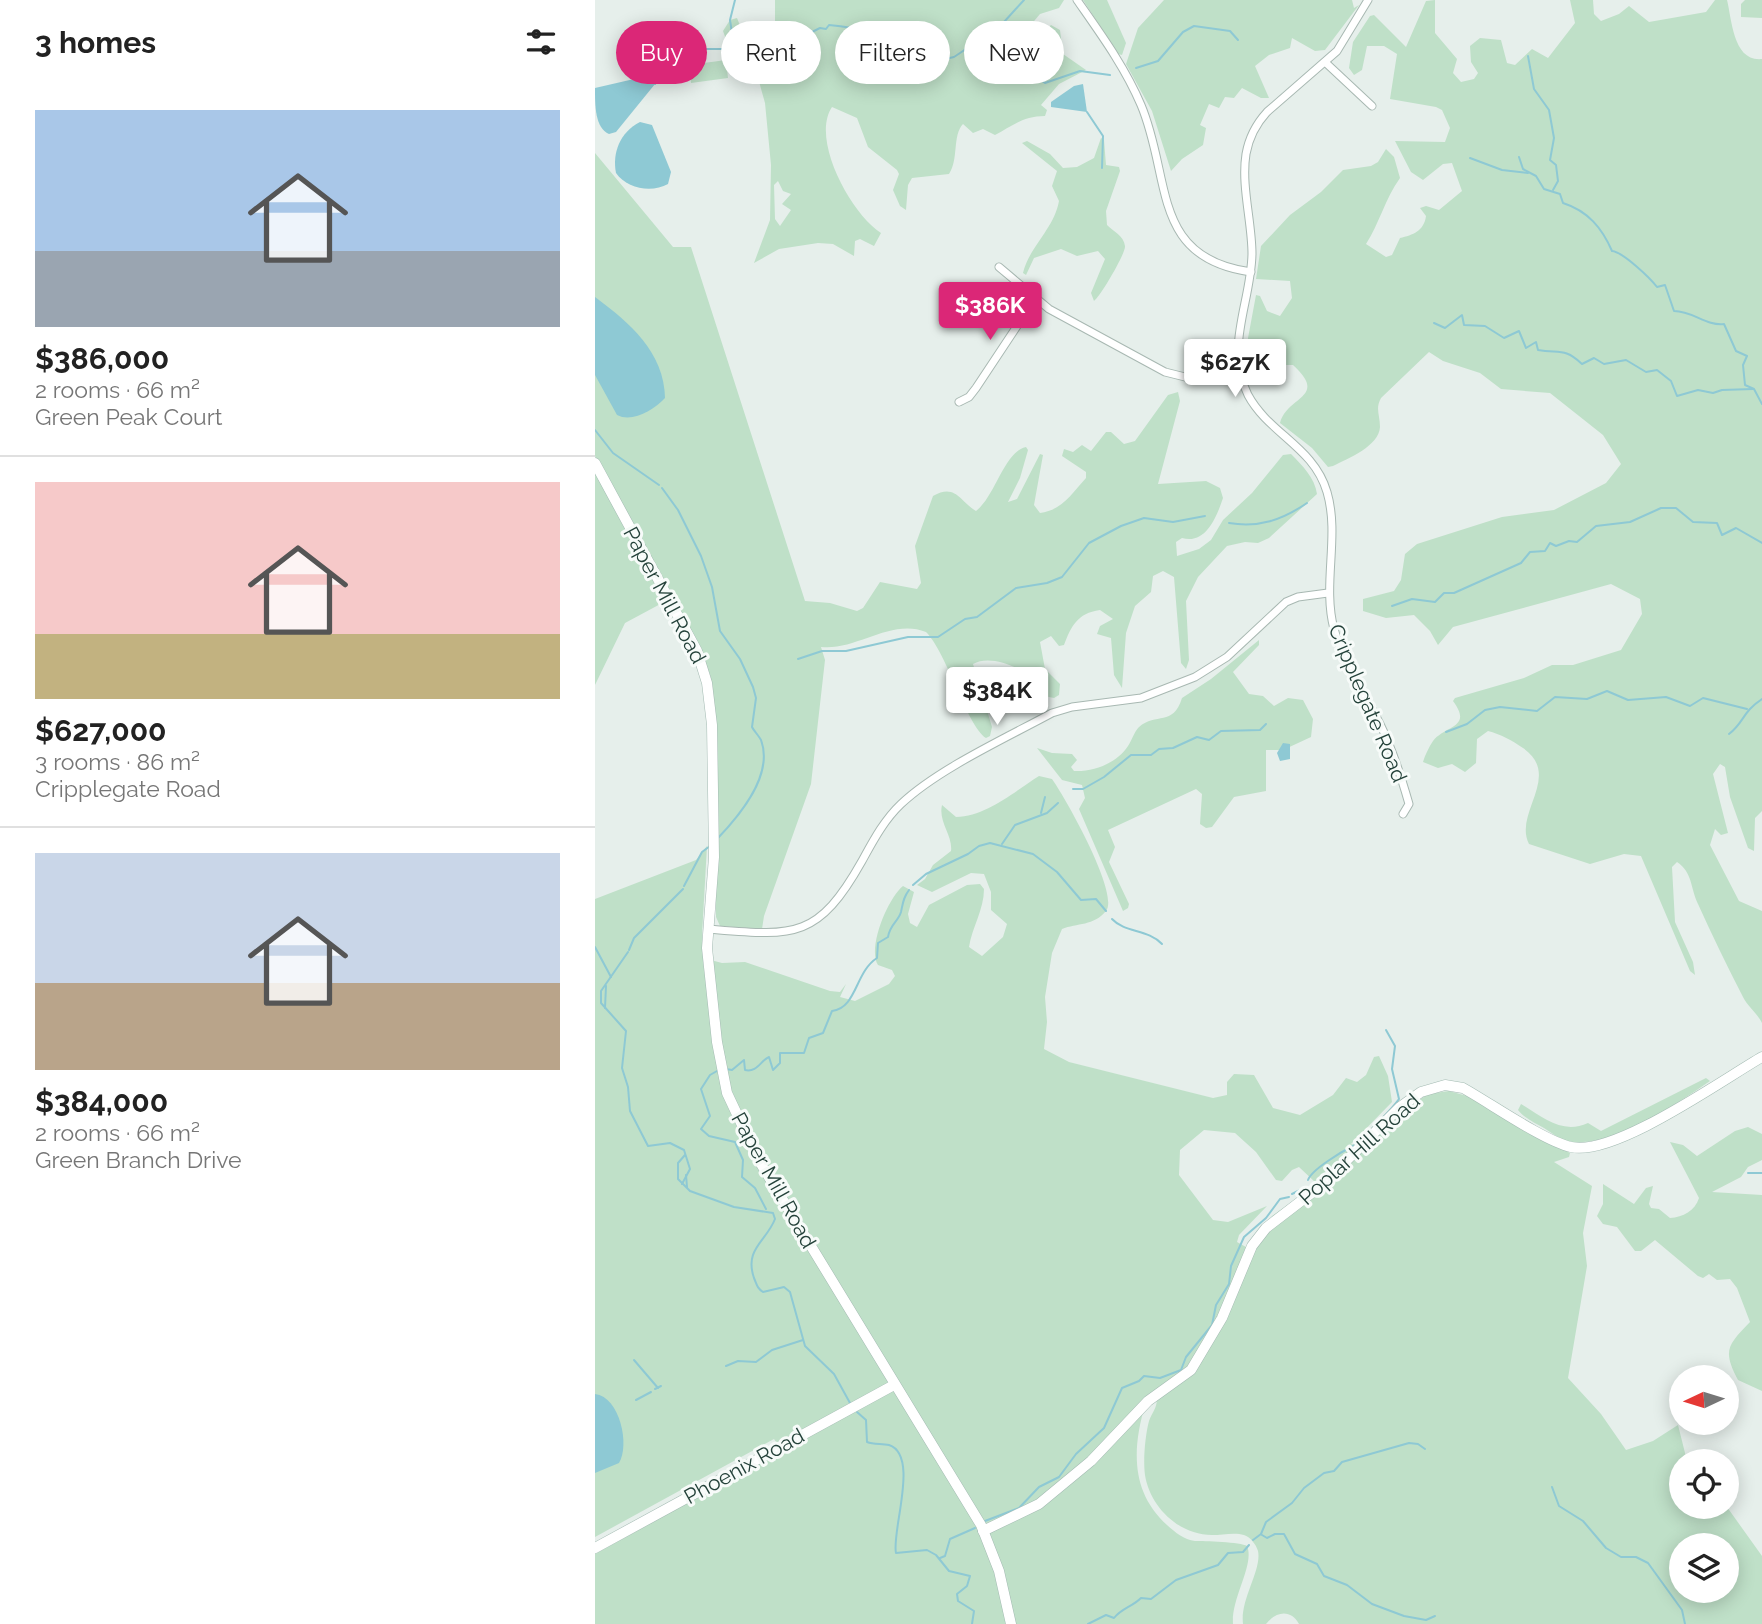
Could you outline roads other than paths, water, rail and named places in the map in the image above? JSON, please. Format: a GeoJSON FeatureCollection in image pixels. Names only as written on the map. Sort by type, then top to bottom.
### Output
{"type":"FeatureCollection","features":[{"type":"Feature","properties":{"kind":"street"},"geometry":{"type":"LineString","coordinates":[[1077,0],[1120,66],[1140,104],[1149,125],[1168,206],[1179,233],[1207,260],[1219,266],[1251,272]]}},
{"type":"Feature","properties":{"kind":"street","name":"Cripplegate Road"},"geometry":{"type":"LineString","coordinates":[[1368,0],[1345,42],[1326,63],[1258,122],[1248,144],[1245,174],[1251,229],[1251,272],[1238,332],[1241,373],[1248,394],[1262,416],[1305,452],[1324,482],[1330,505],[1328,593],[1334,626],[1343,654],[1397,764],[1409,804],[1403,814]]}},
{"type":"Feature","properties":{"kind":"street"},"geometry":{"type":"LineString","coordinates":[[1326,63],[1373,106]]}},
{"type":"Feature","properties":{"kind":"street"},"geometry":{"type":"LineString","coordinates":[[999,267],[1035,299],[1145,362],[1180,377],[1210,378],[1241,373]]}},
{"type":"Feature","properties":{"kind":"street"},"geometry":{"type":"LineString","coordinates":[[959,401],[969,397],[976,388],[1035,299]]}},
{"type":"Feature","properties":{"kind":"street","name":"Paper Mill Road"},"geometry":{"type":"LineString","coordinates":[[595,463],[704,668],[712,725],[714,835],[708,964],[717,1042],[734,1111],[758,1159],[983,1531],[999,1571],[1011,1624]]}},
{"type":"Feature","properties":{"kind":"street"},"geometry":{"type":"LineString","coordinates":[[708,929],[770,934],[793,931],[813,923],[835,905],[887,818],[916,790],[1052,713],[1072,707],[1141,698],[1195,677],[1227,657],[1286,602],[1298,597],[1328,593]]}},
{"type":"Feature","properties":{"kind":"street","name":"Poplar Hill Road"},"geometry":{"type":"LineString","coordinates":[[983,1531],[1039,1504],[1091,1461],[1140,1408],[1191,1370],[1222,1318],[1258,1236],[1322,1185],[1400,1107],[1421,1092],[1445,1085],[1463,1088],[1564,1145],[1588,1148],[1622,1137],[1762,1057]]}},
{"type":"Feature","properties":{"kind":"street","name":"Phoenix Road"},"geometry":{"type":"LineString","coordinates":[[595,1548],[894,1385]]}},
{"type":"Feature","properties":{"kind":"water"},"geometry":{"type":"Polygon","coordinates":[[[616,83],[655,84],[616,132],[609,134],[601,127],[597,116],[595,88],[616,83]]]}},
{"type":"Feature","properties":{"kind":"water"},"geometry":{"type":"Polygon","coordinates":[[[1083,84],[1087,112],[1051,107],[1051,102],[1074,86],[1083,84]]]}},
{"type":"Feature","properties":{"kind":"water"},"geometry":{"type":"Polygon","coordinates":[[[640,122],[652,125],[671,172],[668,184],[662,187],[647,189],[633,186],[616,173],[615,158],[619,144],[627,131],[640,122]]]}},
{"type":"Feature","properties":{"kind":"water"},"geometry":{"type":"Polygon","coordinates":[[[595,297],[632,328],[659,366],[665,398],[643,414],[629,417],[617,415],[595,375],[595,297]]]}},
{"type":"Feature","properties":{"kind":"water"},"geometry":{"type":"Polygon","coordinates":[[[1283,743],[1290,744],[1290,759],[1280,761],[1277,753],[1283,743]]]}},
{"type":"Feature","properties":{"kind":"water"},"geometry":{"type":"Polygon","coordinates":[[[595,1394],[604,1397],[616,1412],[621,1423],[623,1445],[619,1463],[595,1473],[595,1394]]]}},
{"type":"Feature","properties":{"kind":"waterway"},"geometry":{"type":"LineString","coordinates":[[730,21],[735,0]]}},
{"type":"Feature","properties":{"kind":"waterway"},"geometry":{"type":"LineString","coordinates":[[1005,21],[1024,0]]}},
{"type":"Feature","properties":{"kind":"waterway"},"geometry":{"type":"LineString","coordinates":[[707,49],[723,49],[733,40],[759,42],[774,35],[798,39],[820,28],[826,29],[829,25],[867,32],[883,41],[895,56],[907,49],[928,63],[954,57],[964,50]]}},
{"type":"Feature","properties":{"kind":"waterway"},"geometry":{"type":"LineString","coordinates":[[1136,68],[1158,61],[1183,32],[1194,26],[1230,31],[1238,40]]}},
{"type":"Feature","properties":{"kind":"waterway"},"geometry":{"type":"LineString","coordinates":[[1528,56],[1534,89],[1549,110],[1554,138],[1550,160],[1556,165],[1558,181],[1553,190]]}},
{"type":"Feature","properties":{"kind":"waterway"},"geometry":{"type":"LineString","coordinates":[[1064,76],[1080,71],[1110,75]]}},
{"type":"Feature","properties":{"kind":"waterway"},"geometry":{"type":"LineString","coordinates":[[1087,112],[1103,136],[1102,168]]}},
{"type":"Feature","properties":{"kind":"waterway"},"geometry":{"type":"LineString","coordinates":[[1519,157],[1523,169],[1536,176],[1544,189],[1560,194],[1563,203],[1593,221],[1612,251],[1629,260],[1657,287],[1665,285],[1674,311],[1687,313],[1711,323],[1724,324],[1736,351],[1747,356],[1743,365],[1745,385],[1754,389],[1762,404]]}},
{"type":"Feature","properties":{"kind":"waterway"},"geometry":{"type":"LineString","coordinates":[[1470,158],[1502,170],[1528,173]]}},
{"type":"Feature","properties":{"kind":"waterway"},"geometry":{"type":"LineString","coordinates":[[1434,323],[1445,328],[1462,315],[1464,325],[1485,326],[1504,338],[1519,331],[1526,348],[1536,342],[1538,350],[1566,353],[1582,364],[1594,358],[1604,364],[1626,360],[1646,372],[1657,370],[1671,381],[1677,396],[1698,390],[1713,393],[1753,389]]}},
{"type":"Feature","properties":{"kind":"waterway"},"geometry":{"type":"LineString","coordinates":[[595,430],[613,453],[659,485]]}},
{"type":"Feature","properties":{"kind":"waterway"},"geometry":{"type":"LineString","coordinates":[[662,488],[678,510],[701,556],[712,587],[720,631],[740,659],[756,698],[752,727],[761,740],[763,767],[745,806],[718,838]]}},
{"type":"Feature","properties":{"kind":"waterway"},"geometry":{"type":"LineString","coordinates":[[1229,523],[1270,521],[1307,503]]}},
{"type":"Feature","properties":{"kind":"waterway"},"geometry":{"type":"LineString","coordinates":[[1392,606],[1412,599],[1435,602],[1444,593],[1454,593],[1521,563],[1530,552],[1545,551],[1550,543],[1556,546],[1569,541],[1577,542],[1596,526],[1630,522],[1661,508],[1676,508],[1693,522],[1717,523],[1722,535],[1736,528],[1762,543]]}},
{"type":"Feature","properties":{"kind":"waterway"},"geometry":{"type":"LineString","coordinates":[[798,659],[822,651],[846,651],[908,637],[938,637],[965,619],[977,617],[1016,588],[1047,583],[1062,577],[1089,543],[1121,526],[1144,518],[1173,522],[1205,516]]}},
{"type":"Feature","properties":{"kind":"waterway"},"geometry":{"type":"LineString","coordinates":[[1446,732],[1467,724],[1485,710],[1500,707],[1537,711],[1555,697],[1587,699],[1607,691],[1628,700],[1666,697],[1690,706],[1703,698],[1747,709]]}},
{"type":"Feature","properties":{"kind":"waterway"},"geometry":{"type":"LineString","coordinates":[[1729,734],[1762,699]]}},
{"type":"Feature","properties":{"kind":"waterway"},"geometry":{"type":"LineString","coordinates":[[1073,789],[1083,789],[1104,777],[1131,755],[1151,755],[1159,749],[1173,748],[1197,737],[1209,740],[1221,731],[1260,730],[1266,724]]}},
{"type":"Feature","properties":{"kind":"waterway"},"geometry":{"type":"LineString","coordinates":[[1041,813],[1045,797]]}},
{"type":"Feature","properties":{"kind":"waterway"},"geometry":{"type":"LineString","coordinates":[[1002,844],[1015,825],[1047,813],[1058,803]]}},
{"type":"Feature","properties":{"kind":"waterway"},"geometry":{"type":"LineString","coordinates":[[913,885],[926,874],[990,843],[1033,854],[1057,872],[1081,900],[1096,899],[1106,911]]}},
{"type":"Feature","properties":{"kind":"waterway"},"geometry":{"type":"LineString","coordinates":[[684,886],[702,852],[710,846]]}},
{"type":"Feature","properties":{"kind":"waterway"},"geometry":{"type":"LineString","coordinates":[[629,950],[634,938],[683,889]]}},
{"type":"Feature","properties":{"kind":"waterway"},"geometry":{"type":"LineString","coordinates":[[726,1069],[732,1070],[744,1060],[745,1070],[753,1070],[769,1057],[773,1070],[780,1063],[780,1053],[804,1053],[809,1038],[823,1033],[832,1011],[846,1003],[864,972],[877,958],[878,943],[888,937],[909,890]]}},
{"type":"Feature","properties":{"kind":"waterway"},"geometry":{"type":"LineString","coordinates":[[1112,919],[1123,927],[1150,936],[1162,944]]}},
{"type":"Feature","properties":{"kind":"waterway"},"geometry":{"type":"LineString","coordinates":[[595,947],[611,977]]}},
{"type":"Feature","properties":{"kind":"waterway"},"geometry":{"type":"LineString","coordinates":[[628,952],[601,991],[601,1003],[626,1031],[622,1068],[628,1087],[630,1111],[648,1146],[670,1143],[684,1150],[690,1169],[682,1184]]}},
{"type":"Feature","properties":{"kind":"waterway"},"geometry":{"type":"LineString","coordinates":[[605,1008],[606,986]]}},
{"type":"Feature","properties":{"kind":"waterway"},"geometry":{"type":"LineString","coordinates":[[1308,1180],[1321,1166],[1362,1138],[1399,1099],[1392,1069],[1395,1046],[1386,1030]]}},
{"type":"Feature","properties":{"kind":"waterway"},"geometry":{"type":"LineString","coordinates":[[717,1071],[710,1075],[701,1089],[710,1116],[701,1129],[709,1136],[735,1142],[743,1160],[742,1177],[755,1188],[766,1209]]}},
{"type":"Feature","properties":{"kind":"waterway"},"geometry":{"type":"LineString","coordinates":[[685,1155],[678,1163],[678,1179],[690,1191],[734,1207],[773,1213],[775,1219],[754,1253],[754,1278],[763,1292],[784,1287],[790,1292],[805,1346],[834,1374],[850,1403]]}},
{"type":"Feature","properties":{"kind":"waterway"},"geometry":{"type":"LineString","coordinates":[[1748,1173],[1762,1173]]}},
{"type":"Feature","properties":{"kind":"waterway"},"geometry":{"type":"LineString","coordinates":[[686,1175],[687,1187]]}},
{"type":"Feature","properties":{"kind":"waterway"},"geometry":{"type":"LineString","coordinates":[[1292,1194],[1300,1190]]}},
{"type":"Feature","properties":{"kind":"waterway"},"geometry":{"type":"LineString","coordinates":[[985,1521],[1019,1508],[1039,1487],[1059,1477],[1076,1454],[1104,1428],[1122,1388],[1144,1376],[1160,1378],[1181,1370],[1186,1357],[1212,1325],[1216,1305],[1229,1284],[1231,1266],[1244,1237],[1266,1218],[1280,1199],[1289,1197]]}},
{"type":"Feature","properties":{"kind":"waterway"},"geometry":{"type":"LineString","coordinates":[[726,1366],[738,1361],[756,1362],[772,1350],[803,1340]]}},
{"type":"Feature","properties":{"kind":"waterway"},"geometry":{"type":"LineString","coordinates":[[634,1360],[658,1388]]}},
{"type":"Feature","properties":{"kind":"waterway"},"geometry":{"type":"LineString","coordinates":[[655,1389],[661,1386]]}},
{"type":"Feature","properties":{"kind":"waterway"},"geometry":{"type":"LineString","coordinates":[[636,1400],[651,1392]]}},
{"type":"Feature","properties":{"kind":"waterway"},"geometry":{"type":"LineString","coordinates":[[857,1412],[866,1420],[867,1442],[889,1445],[898,1452],[902,1463],[904,1478],[896,1553],[927,1550],[936,1555],[949,1571],[970,1576],[967,1586],[957,1594],[958,1601],[974,1611],[972,1624]]}},
{"type":"Feature","properties":{"kind":"waterway"},"geometry":{"type":"LineString","coordinates":[[1253,1540],[1261,1534],[1266,1522],[1292,1503],[1304,1488],[1324,1473],[1334,1471],[1342,1462],[1409,1443],[1418,1444],[1425,1449]]}},
{"type":"Feature","properties":{"kind":"waterway"},"geometry":{"type":"LineString","coordinates":[[1552,1487],[1559,1506],[1583,1521],[1606,1548],[1621,1557],[1636,1557],[1648,1563],[1682,1610],[1685,1624]]}},
{"type":"Feature","properties":{"kind":"waterway"},"geometry":{"type":"LineString","coordinates":[[940,1558],[945,1556],[950,1539],[975,1528]]}},
{"type":"Feature","properties":{"kind":"waterway"},"geometry":{"type":"LineString","coordinates":[[1262,1535],[1267,1538],[1284,1534],[1295,1554],[1317,1564],[1324,1576],[1347,1585],[1372,1604],[1404,1616],[1426,1620],[1435,1616]]}},
{"type":"Feature","properties":{"kind":"waterway"},"geometry":{"type":"LineString","coordinates":[[1088,1624],[1106,1615],[1114,1618],[1141,1598],[1151,1599],[1176,1580],[1218,1565],[1228,1553],[1243,1552],[1249,1545]]}}]}
